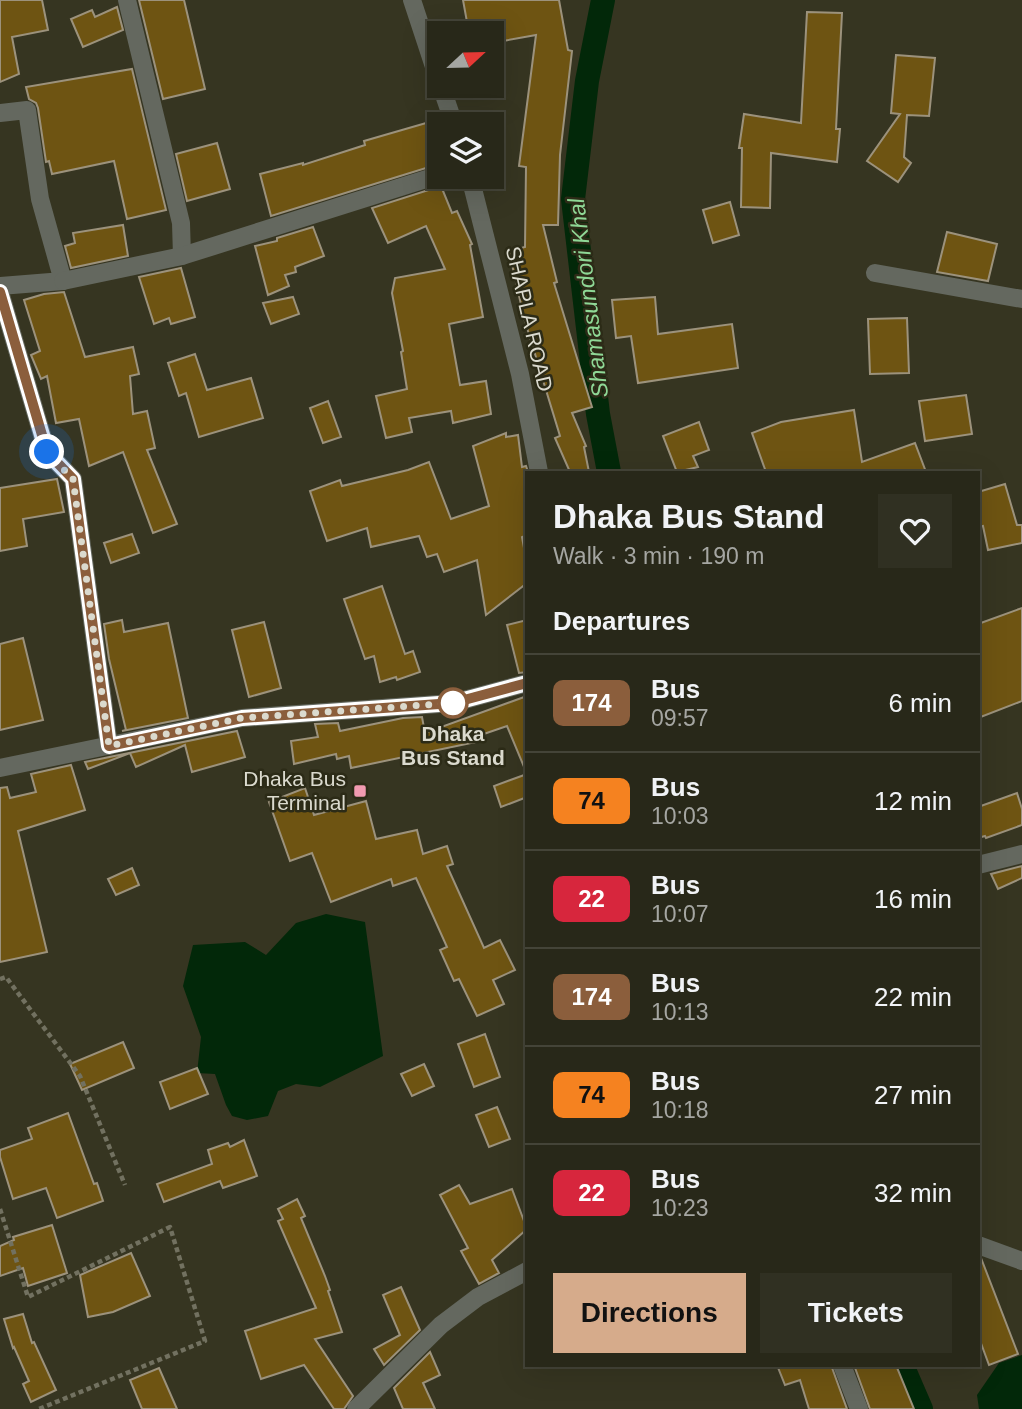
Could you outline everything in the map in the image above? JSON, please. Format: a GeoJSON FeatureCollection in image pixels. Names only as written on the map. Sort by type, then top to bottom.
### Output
{"type":"FeatureCollection","features":[{"type":"Feature","properties":{"kind":"street"},"geometry":{"type":"LineString","coordinates":[[127,0],[181,223],[182,256]]}},
{"type":"Feature","properties":{"kind":"street"},"geometry":{"type":"LineString","coordinates":[[412,0],[427,45]]}},
{"type":"Feature","properties":{"kind":"street"},"geometry":{"type":"LineString","coordinates":[[0,113],[27,110],[40,199],[63,281]]}},
{"type":"Feature","properties":{"kind":"street"},"geometry":{"type":"LineString","coordinates":[[0,286],[63,281],[182,256],[427,179]]}},
{"type":"Feature","properties":{"kind":"street","name":"SHAPLA ROAD"},"geometry":{"type":"LineString","coordinates":[[473,189],[520,374],[539,471]]}},
{"type":"Feature","properties":{"kind":"street"},"geometry":{"type":"LineString","coordinates":[[876,273],[1022,299]]}},
{"type":"Feature","properties":{"kind":"street"},"geometry":{"type":"LineString","coordinates":[[0,292],[47,452],[73,479],[109,746]]}},
{"type":"Feature","properties":{"kind":"street"},"geometry":{"type":"LineString","coordinates":[[0,768],[242,718],[453,703],[525,684]]}},
{"type":"Feature","properties":{"kind":"street"},"geometry":{"type":"LineString","coordinates":[[980,864],[1022,854]]}},
{"type":"Feature","properties":{"kind":"street"},"geometry":{"type":"LineString","coordinates":[[980,1246],[1022,1261]]}},
{"type":"Feature","properties":{"kind":"street"},"geometry":{"type":"LineString","coordinates":[[356,1409],[441,1325],[478,1297],[525,1272]]}},
{"type":"Feature","properties":{"kind":"street"},"geometry":{"type":"LineString","coordinates":[[843,1367],[859,1409]]}},
{"type":"Feature","properties":{"kind":"path"},"geometry":{"type":"LineString","coordinates":[[0,979],[6,977],[80,1076],[125,1185]]}},
{"type":"Feature","properties":{"kind":"path"},"geometry":{"type":"LineString","coordinates":[[0,1209],[28,1297],[170,1227],[205,1341],[39,1409]]}},
{"type":"Feature","properties":{"kind":"shaded area"},"geometry":{"type":"Polygon","coordinates":[[[326,914],[365,922],[383,1056],[320,1087],[296,1084],[278,1091],[268,1116],[247,1120],[232,1116],[215,1074],[197,1073],[201,1037],[183,986],[193,945],[245,942],[266,955],[296,923],[326,914]]]}},
{"type":"Feature","properties":{"kind":"shaded area"},"geometry":{"type":"Polygon","coordinates":[[[1022,1355],[1022,1409],[979,1409],[977,1395],[999,1363],[1022,1355]]]}},
{"type":"Feature","properties":{"kind":"building"},"geometry":{"type":"Polygon","coordinates":[[[0,0],[42,0],[48,30],[12,37],[19,74],[0,82],[0,0]]]}},
{"type":"Feature","properties":{"kind":"building"},"geometry":{"type":"Polygon","coordinates":[[[139,0],[184,0],[205,89],[163,99],[139,0]]]}},
{"type":"Feature","properties":{"kind":"building"},"geometry":{"type":"Polygon","coordinates":[[[463,0],[559,0],[568,50],[572,51],[560,155],[558,225],[543,225],[557,282],[554,283],[592,407],[572,413],[586,446],[589,471],[570,471],[555,438],[560,436],[524,318],[509,251],[525,247],[526,167],[519,166],[536,35],[504,41],[504,21],[467,21],[463,0]]]}},
{"type":"Feature","properties":{"kind":"building"},"geometry":{"type":"Polygon","coordinates":[[[117,7],[123,30],[83,47],[71,19],[92,10],[95,17],[117,7]]]}},
{"type":"Feature","properties":{"kind":"building"},"geometry":{"type":"Polygon","coordinates":[[[807,12],[842,13],[836,129],[840,129],[837,162],[771,153],[770,208],[741,207],[742,148],[739,148],[744,114],[801,123],[807,12]]]}},
{"type":"Feature","properties":{"kind":"building"},"geometry":{"type":"Polygon","coordinates":[[[896,55],[935,58],[929,116],[907,115],[904,157],[911,163],[898,182],[867,161],[900,114],[891,113],[896,55]]]}},
{"type":"Feature","properties":{"kind":"building"},"geometry":{"type":"Polygon","coordinates":[[[132,69],[166,210],[127,219],[114,161],[52,174],[49,161],[46,162],[38,108],[36,103],[29,99],[26,87],[132,69]]]}},
{"type":"Feature","properties":{"kind":"building"},"geometry":{"type":"Polygon","coordinates":[[[427,123],[427,168],[271,216],[260,174],[303,165],[365,145],[364,141],[427,123]]]}},
{"type":"Feature","properties":{"kind":"building"},"geometry":{"type":"Polygon","coordinates":[[[217,143],[230,189],[187,201],[176,154],[217,143]]]}},
{"type":"Feature","properties":{"kind":"building"},"geometry":{"type":"Polygon","coordinates":[[[432,189],[442,189],[452,213],[457,211],[472,244],[470,245],[483,317],[449,324],[460,385],[486,381],[491,414],[453,423],[451,411],[409,418],[412,432],[386,438],[376,396],[407,389],[392,293],[395,278],[445,269],[426,226],[388,243],[372,208],[432,189]]]}},
{"type":"Feature","properties":{"kind":"building"},"geometry":{"type":"Polygon","coordinates":[[[730,202],[739,235],[713,243],[703,210],[730,202]]]}},
{"type":"Feature","properties":{"kind":"building"},"geometry":{"type":"Polygon","coordinates":[[[123,225],[128,256],[71,268],[65,246],[75,243],[73,233],[123,225]]]}},
{"type":"Feature","properties":{"kind":"building"},"geometry":{"type":"Polygon","coordinates":[[[313,227],[324,256],[295,267],[296,272],[285,275],[289,286],[268,295],[255,246],[313,227]]]}},
{"type":"Feature","properties":{"kind":"building"},"geometry":{"type":"Polygon","coordinates":[[[947,232],[997,244],[988,281],[937,272],[947,232]]]}},
{"type":"Feature","properties":{"kind":"building"},"geometry":{"type":"Polygon","coordinates":[[[181,268],[195,317],[171,324],[169,318],[154,324],[139,277],[181,268]]]}},
{"type":"Feature","properties":{"kind":"building"},"geometry":{"type":"Polygon","coordinates":[[[64,292],[85,357],[133,347],[139,374],[130,376],[133,414],[147,411],[155,448],[147,450],[177,524],[153,533],[123,452],[89,466],[79,419],[56,423],[47,376],[41,379],[31,355],[40,351],[24,300],[64,292]]]}},
{"type":"Feature","properties":{"kind":"building"},"geometry":{"type":"Polygon","coordinates":[[[293,297],[299,314],[271,324],[263,303],[293,297]]]}},
{"type":"Feature","properties":{"kind":"building"},"geometry":{"type":"Polygon","coordinates":[[[655,297],[658,334],[732,324],[738,368],[638,383],[631,336],[616,338],[612,300],[655,297]]]}},
{"type":"Feature","properties":{"kind":"building"},"geometry":{"type":"Polygon","coordinates":[[[907,318],[909,373],[870,374],[868,319],[907,318]]]}},
{"type":"Feature","properties":{"kind":"building"},"geometry":{"type":"Polygon","coordinates":[[[195,354],[207,390],[251,378],[263,418],[199,437],[186,393],[179,396],[168,363],[195,354]]]}},
{"type":"Feature","properties":{"kind":"building"},"geometry":{"type":"Polygon","coordinates":[[[966,395],[972,434],[925,441],[919,401],[966,395]]]}},
{"type":"Feature","properties":{"kind":"building"},"geometry":{"type":"Polygon","coordinates":[[[328,401],[341,437],[323,443],[310,408],[328,401]]]}},
{"type":"Feature","properties":{"kind":"building"},"geometry":{"type":"Polygon","coordinates":[[[854,410],[862,462],[915,443],[926,471],[766,471],[752,433],[781,422],[854,410]]]}},
{"type":"Feature","properties":{"kind":"building"},"geometry":{"type":"Polygon","coordinates":[[[699,422],[709,450],[693,456],[698,467],[677,471],[663,436],[699,422]]]}},
{"type":"Feature","properties":{"kind":"building"},"geometry":{"type":"Polygon","coordinates":[[[506,433],[506,437],[518,435],[522,467],[526,466],[527,469],[525,536],[522,537],[525,585],[486,615],[477,560],[444,572],[437,554],[427,557],[419,536],[371,547],[367,528],[327,541],[310,491],[340,480],[342,486],[408,470],[429,462],[451,519],[489,506],[473,446],[506,433]]]}},
{"type":"Feature","properties":{"kind":"building"},"geometry":{"type":"Polygon","coordinates":[[[57,479],[64,512],[23,519],[27,546],[0,551],[0,488],[57,479]]]}},
{"type":"Feature","properties":{"kind":"building"},"geometry":{"type":"Polygon","coordinates":[[[1005,484],[1017,525],[1022,525],[1022,543],[988,550],[983,526],[980,527],[980,491],[1005,484]]]}},
{"type":"Feature","properties":{"kind":"building"},"geometry":{"type":"Polygon","coordinates":[[[132,534],[139,553],[111,563],[104,543],[132,534]]]}},
{"type":"Feature","properties":{"kind":"building"},"geometry":{"type":"Polygon","coordinates":[[[382,586],[405,654],[413,651],[420,672],[397,680],[396,677],[380,682],[374,656],[365,659],[344,599],[382,586]]]}},
{"type":"Feature","properties":{"kind":"building"},"geometry":{"type":"Polygon","coordinates":[[[1022,608],[1022,701],[980,717],[980,623],[1022,608]]]}},
{"type":"Feature","properties":{"kind":"building"},"geometry":{"type":"Polygon","coordinates":[[[122,620],[124,632],[168,623],[188,718],[122,731],[126,730],[109,659],[104,624],[122,620]]]}},
{"type":"Feature","properties":{"kind":"building"},"geometry":{"type":"Polygon","coordinates":[[[525,620],[525,672],[519,673],[507,625],[525,620]]]}},
{"type":"Feature","properties":{"kind":"building"},"geometry":{"type":"Polygon","coordinates":[[[264,622],[281,688],[249,697],[232,630],[264,622]]]}},
{"type":"Feature","properties":{"kind":"building"},"geometry":{"type":"Polygon","coordinates":[[[23,638],[43,720],[0,730],[0,644],[23,638]]]}},
{"type":"Feature","properties":{"kind":"building"},"geometry":{"type":"Polygon","coordinates":[[[525,697],[525,769],[507,726],[475,737],[476,742],[351,768],[349,756],[337,759],[336,754],[294,764],[291,741],[318,737],[315,724],[338,723],[340,731],[403,718],[422,717],[425,733],[525,697]]]}},
{"type":"Feature","properties":{"kind":"building"},"geometry":{"type":"Polygon","coordinates":[[[237,731],[245,757],[192,772],[185,745],[136,767],[130,753],[88,769],[85,762],[237,731]]]}},
{"type":"Feature","properties":{"kind":"building"},"geometry":{"type":"Polygon","coordinates":[[[71,765],[85,810],[18,831],[47,952],[0,962],[0,788],[7,787],[10,798],[36,792],[31,774],[71,765]]]}},
{"type":"Feature","properties":{"kind":"building"},"geometry":{"type":"Polygon","coordinates":[[[525,775],[525,798],[501,807],[494,786],[525,775]]]}},
{"type":"Feature","properties":{"kind":"building"},"geometry":{"type":"Polygon","coordinates":[[[305,788],[314,815],[366,801],[376,839],[417,830],[423,854],[447,846],[453,864],[447,866],[484,948],[500,940],[515,970],[493,980],[504,1004],[477,1016],[459,979],[454,981],[440,950],[447,947],[416,878],[393,886],[391,879],[331,902],[312,853],[290,861],[269,802],[305,788]]]}},
{"type":"Feature","properties":{"kind":"building"},"geometry":{"type":"Polygon","coordinates":[[[1017,793],[1022,809],[1022,825],[986,838],[980,837],[980,806],[1017,793]]]}},
{"type":"Feature","properties":{"kind":"building"},"geometry":{"type":"Polygon","coordinates":[[[1022,866],[1022,878],[998,889],[991,874],[1022,866]]]}},
{"type":"Feature","properties":{"kind":"building"},"geometry":{"type":"Polygon","coordinates":[[[132,868],[139,885],[116,895],[108,879],[132,868]]]}},
{"type":"Feature","properties":{"kind":"building"},"geometry":{"type":"Polygon","coordinates":[[[485,1034],[500,1077],[474,1087],[458,1044],[485,1034]]]}},
{"type":"Feature","properties":{"kind":"building"},"geometry":{"type":"Polygon","coordinates":[[[123,1042],[134,1068],[82,1090],[70,1064],[123,1042]]]}},
{"type":"Feature","properties":{"kind":"building"},"geometry":{"type":"Polygon","coordinates":[[[424,1064],[434,1086],[412,1096],[401,1074],[424,1064]]]}},
{"type":"Feature","properties":{"kind":"building"},"geometry":{"type":"Polygon","coordinates":[[[197,1068],[208,1094],[170,1109],[160,1082],[197,1068]]]}},
{"type":"Feature","properties":{"kind":"building"},"geometry":{"type":"Polygon","coordinates":[[[497,1107],[510,1139],[489,1147],[476,1115],[497,1107]]]}},
{"type":"Feature","properties":{"kind":"building"},"geometry":{"type":"Polygon","coordinates":[[[68,1113],[103,1201],[57,1218],[46,1188],[13,1199],[0,1150],[32,1139],[28,1128],[68,1113]]]}},
{"type":"Feature","properties":{"kind":"building"},"geometry":{"type":"Polygon","coordinates":[[[244,1140],[257,1176],[223,1188],[220,1181],[164,1202],[157,1184],[212,1164],[208,1150],[228,1143],[230,1147],[244,1140]]]}},
{"type":"Feature","properties":{"kind":"building"},"geometry":{"type":"Polygon","coordinates":[[[459,1185],[470,1204],[512,1189],[525,1224],[525,1231],[492,1260],[499,1273],[479,1284],[461,1251],[468,1248],[440,1195],[459,1185]]]}},
{"type":"Feature","properties":{"kind":"building"},"geometry":{"type":"Polygon","coordinates":[[[297,1199],[305,1216],[301,1218],[325,1276],[342,1332],[315,1339],[353,1396],[344,1409],[334,1409],[304,1365],[261,1379],[245,1331],[316,1308],[278,1221],[283,1219],[278,1209],[297,1199]]]}},
{"type":"Feature","properties":{"kind":"building"},"geometry":{"type":"Polygon","coordinates":[[[52,1225],[67,1273],[28,1286],[23,1268],[0,1276],[0,1246],[14,1240],[13,1237],[52,1225]]]}},
{"type":"Feature","properties":{"kind":"building"},"geometry":{"type":"Polygon","coordinates":[[[131,1253],[150,1296],[113,1312],[88,1317],[80,1275],[131,1253]]]}},
{"type":"Feature","properties":{"kind":"building"},"geometry":{"type":"Polygon","coordinates":[[[980,1258],[1018,1354],[989,1365],[980,1340],[980,1258]]]}},
{"type":"Feature","properties":{"kind":"building"},"geometry":{"type":"Polygon","coordinates":[[[401,1287],[420,1330],[384,1365],[374,1349],[400,1335],[383,1295],[401,1287]]]}},
{"type":"Feature","properties":{"kind":"building"},"geometry":{"type":"Polygon","coordinates":[[[23,1314],[32,1343],[34,1342],[56,1390],[31,1402],[23,1384],[29,1381],[13,1348],[4,1319],[23,1314]]]}},
{"type":"Feature","properties":{"kind":"building"},"geometry":{"type":"Polygon","coordinates":[[[430,1352],[440,1375],[423,1383],[435,1409],[403,1409],[394,1388],[430,1352]]]}},
{"type":"Feature","properties":{"kind":"building"},"geometry":{"type":"Polygon","coordinates":[[[778,1367],[832,1367],[847,1409],[809,1409],[800,1380],[785,1385],[778,1367]]]}},
{"type":"Feature","properties":{"kind":"building"},"geometry":{"type":"Polygon","coordinates":[[[855,1367],[897,1367],[914,1409],[870,1409],[855,1367]]]}},
{"type":"Feature","properties":{"kind":"building"},"geometry":{"type":"Polygon","coordinates":[[[159,1368],[177,1409],[142,1409],[130,1380],[159,1368]]]}},
{"type":"Feature","properties":{"kind":"waterway","name":"Shamasundori Khal"},"geometry":{"type":"LineString","coordinates":[[603,0],[587,81],[573,199],[598,414],[609,471]]}},
{"type":"Feature","properties":{"kind":"waterway","name":"Shamasundori Khal"},"geometry":{"type":"LineString","coordinates":[[903,1367],[921,1409]]}},
{"type":"Feature","properties":{"kind":"bus line","name":"174"},"geometry":{"type":"LineString","coordinates":[[0,292],[47,452],[73,479],[109,746],[242,718],[453,703],[525,684]]}},
{"type":"Feature","properties":{"kind":"place","name":"Dhaka Bus Stand"},"geometry":{"type":"Point","coordinates":[453,703]}},
{"type":"Feature","properties":{"kind":"place","name":"Dhaka Bus Terminal"},"geometry":{"type":"Point","coordinates":[360,791]}},
{"type":"Feature","properties":{"kind":"route"},"geometry":{"type":"LineString","coordinates":[[47,452],[73,479],[109,746],[242,718],[453,703]]}}]}
